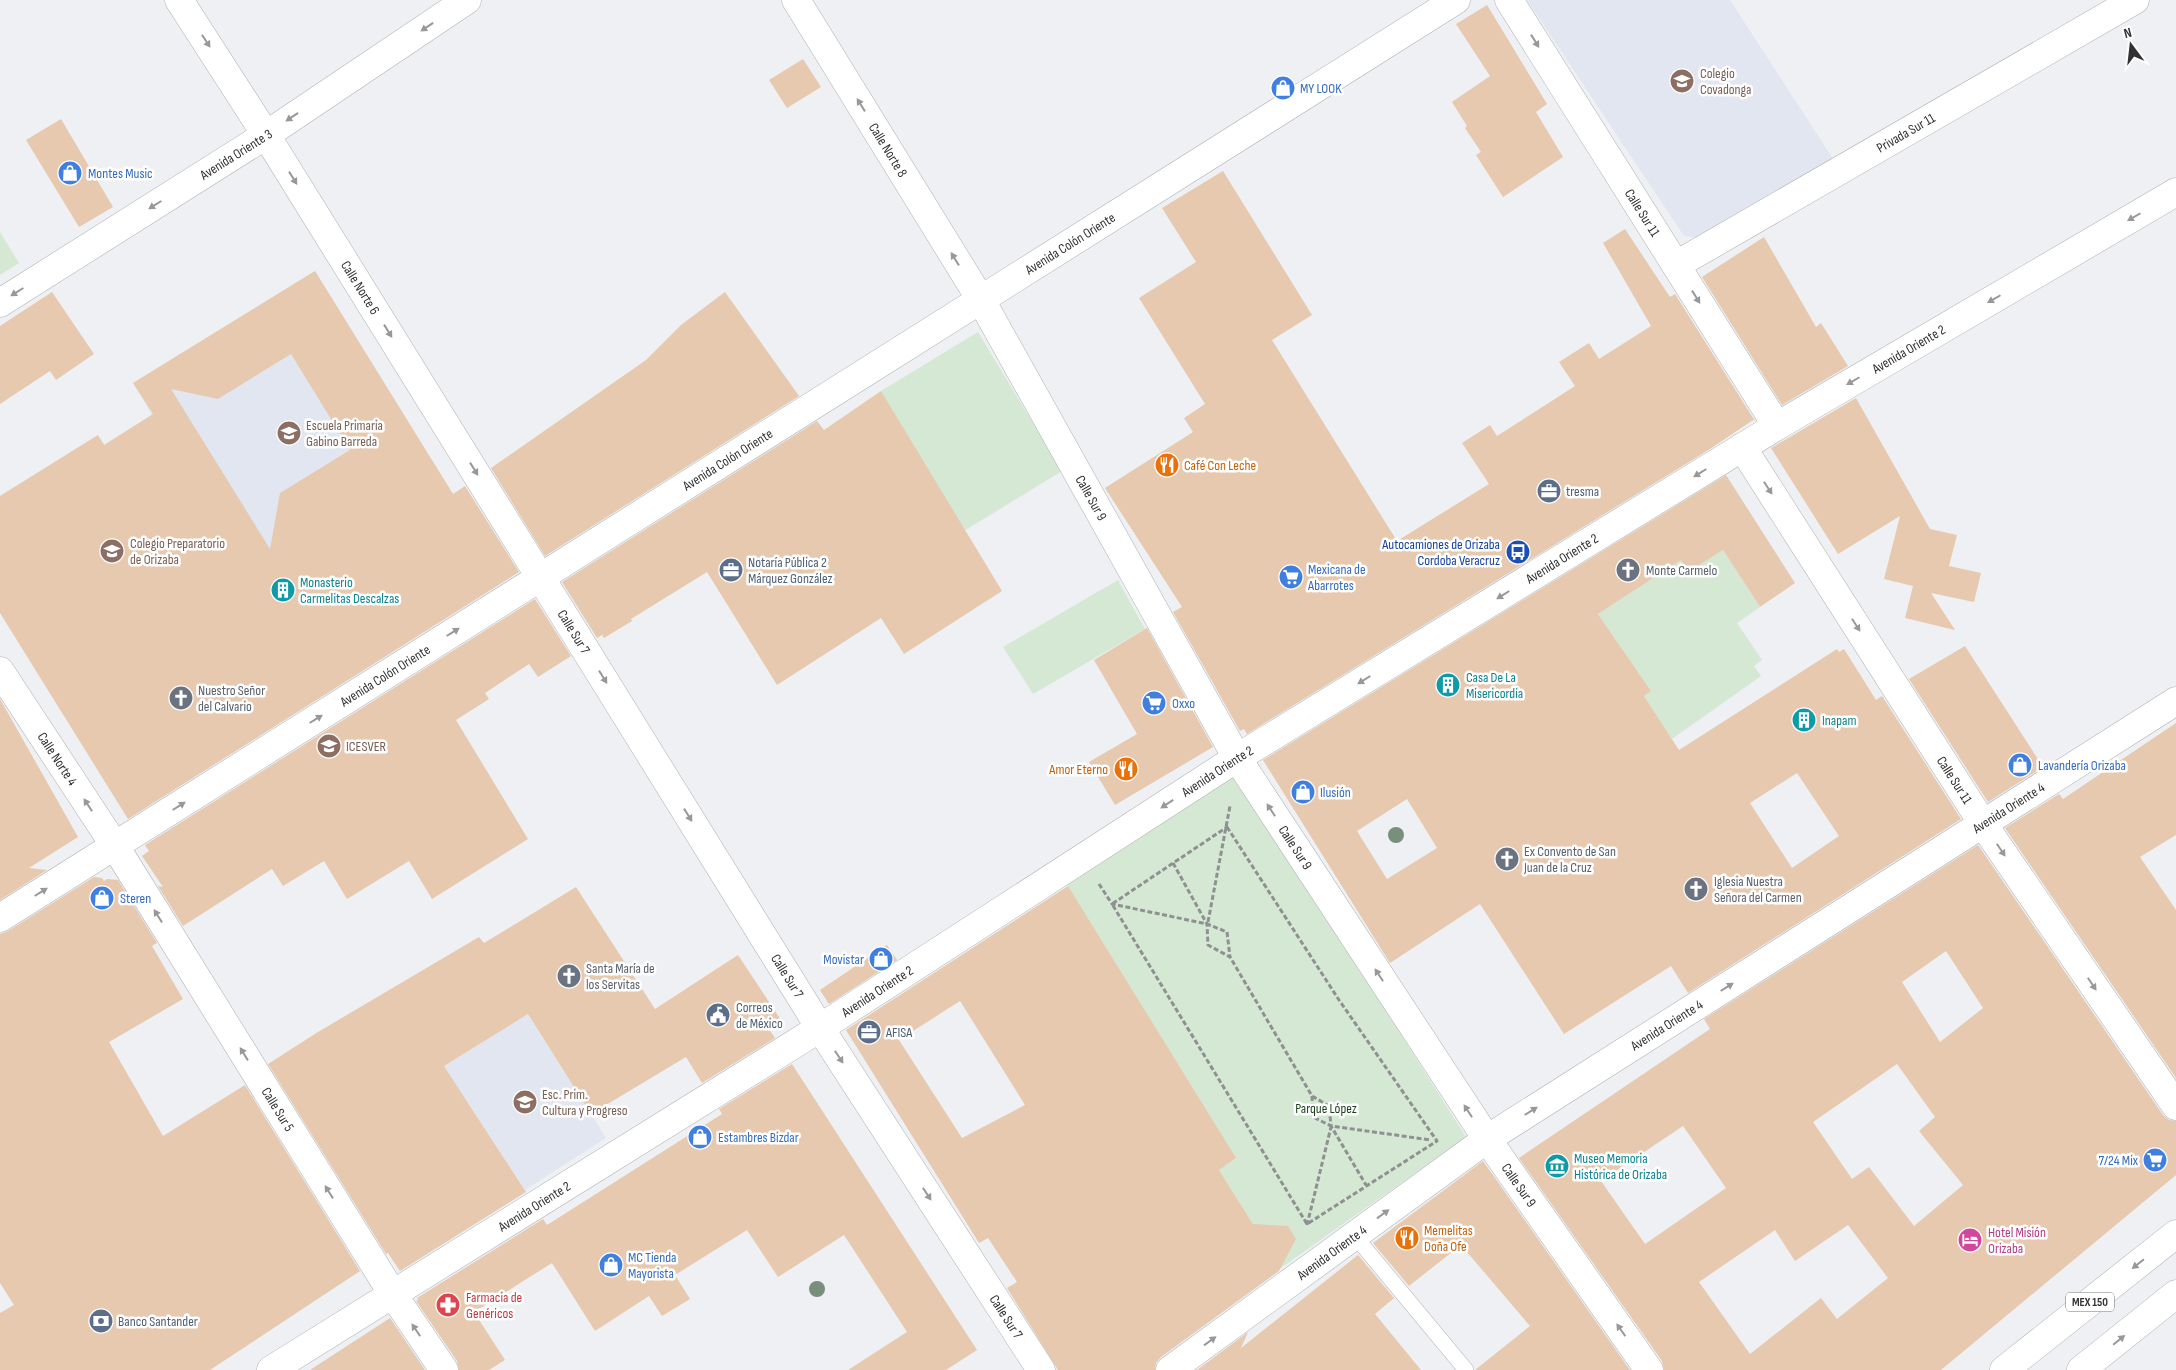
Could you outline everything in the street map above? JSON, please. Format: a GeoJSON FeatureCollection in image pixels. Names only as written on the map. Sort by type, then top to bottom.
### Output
{"type":"FeatureCollection","features":[{"type":"Feature","properties":{"kind":"street","name":"Calle Norte 6"},"geometry":{"type":"LineString","coordinates":[[180,0],[266,134],[540,576]]}},
{"type":"Feature","properties":{"kind":"street","name":"Avenida Oriente 3"},"geometry":{"type":"LineString","coordinates":[[0,302],[266,134],[467,0]]}},
{"type":"Feature","properties":{"kind":"street","name":"Calle Norte 8"},"geometry":{"type":"LineString","coordinates":[[796,0],[981,300]]}},
{"type":"Feature","properties":{"kind":"street","name":"Avenida Colón Oriente"},"geometry":{"type":"LineString","coordinates":[[0,918],[1456,0]]}},
{"type":"Feature","properties":{"kind":"street","name":"Calle Sur 11"},"geometry":{"type":"LineString","coordinates":[[1509,0],[1777,426]]}},
{"type":"Feature","properties":{"kind":"street","name":"Privada Sur 11"},"geometry":{"type":"LineString","coordinates":[[1676,265],[2135,0]]}},
{"type":"Feature","properties":{"kind":"street","name":"Avenida Oriente 2"},"geometry":{"type":"LineString","coordinates":[[271,1370],[820,1028],[1237,758],[1742,447],[2176,192]]}},
{"type":"Feature","properties":{"kind":"street","name":"Calle Sur 9"},"geometry":{"type":"LineString","coordinates":[[981,300],[1237,758],[1487,1139],[1649,1370]]}},
{"type":"Feature","properties":{"kind":"street","name":"Calle Sur 11"},"geometry":{"type":"LineString","coordinates":[[1742,447],[1983,824],[2176,1106]]}},
{"type":"Feature","properties":{"kind":"street","name":"Calle Sur 7"},"geometry":{"type":"LineString","coordinates":[[540,576],[820,1028],[1041,1370]]}},
{"type":"Feature","properties":{"kind":"street","name":"Calle Norte 4"},"geometry":{"type":"LineString","coordinates":[[0,670],[115,846]]}},
{"type":"Feature","properties":{"kind":"street","name":"Avenida Oriente 4"},"geometry":{"type":"LineString","coordinates":[[1170,1370],[1487,1139],[2176,701]]}},
{"type":"Feature","properties":{"kind":"street","name":"Calle Sur 5"},"geometry":{"type":"LineString","coordinates":[[115,846],[392,1293],[444,1370]]}},
{"type":"Feature","properties":{"kind":"street","name":"MEX 150"},"geometry":{"type":"LineString","coordinates":[[2004,1370],[2176,1234]]}},
{"type":"Feature","properties":{"kind":"street"},"geometry":{"type":"LineString","coordinates":[[2081,1370],[2176,1294]]}},
{"type":"Feature","properties":{"kind":"lane"},"geometry":{"type":"LineString","coordinates":[[1354,1235],[1466,1370]]}},
{"type":"Feature","properties":{"kind":"path"},"geometry":{"type":"LineString","coordinates":[[1112,904],[1227,827]]}},
{"type":"Feature","properties":{"kind":"path"},"geometry":{"type":"LineString","coordinates":[[1227,827],[1207,924],[1208,945],[1230,957]]}},
{"type":"Feature","properties":{"kind":"path"},"geometry":{"type":"LineString","coordinates":[[1227,827],[1339,1000],[1436,1141]]}},
{"type":"Feature","properties":{"kind":"path"},"geometry":{"type":"LineString","coordinates":[[1173,863],[1207,924]]}},
{"type":"Feature","properties":{"kind":"path"},"geometry":{"type":"LineString","coordinates":[[1112,904],[1207,924],[1227,932],[1230,957],[1312,1096],[1313,1117],[1331,1126],[1436,1141]]}},
{"type":"Feature","properties":{"kind":"path"},"geometry":{"type":"LineString","coordinates":[[1112,904],[1307,1224]]}},
{"type":"Feature","properties":{"kind":"path"},"geometry":{"type":"LineString","coordinates":[[1307,1224],[1331,1126],[1329,1106],[1312,1096]]}},
{"type":"Feature","properties":{"kind":"path"},"geometry":{"type":"LineString","coordinates":[[1331,1126],[1366,1185]]}},
{"type":"Feature","properties":{"kind":"path"},"geometry":{"type":"LineString","coordinates":[[1307,1224],[1436,1141]]}},
{"type":"Feature","properties":{"kind":"shaded area","name":"Colegio Covadonga"},"geometry":{"type":"Polygon","coordinates":[[[1527,0],[1730,0],[1835,162],[1707,239],[1684,236],[1527,0]]]}},
{"type":"Feature","properties":{"kind":"shaded area","name":"Escuela Primaria Gabino Barreda"},"geometry":{"type":"Polygon","coordinates":[[[315,271],[461,507],[232,585],[0,496],[98,435],[105,445],[152,415],[133,383],[315,271]]]}},
{"type":"Feature","properties":{"kind":"shaded area","name":"Esc. Prim. Cultura y Progreso"},"geometry":{"type":"Polygon","coordinates":[[[528,1014],[606,1138],[525,1190],[444,1066],[528,1014]]]}},
{"type":"Feature","properties":{"kind":"green space"},"geometry":{"type":"Polygon","coordinates":[[[0,232],[19,263],[0,275],[0,232]]]}},
{"type":"Feature","properties":{"kind":"green space"},"geometry":{"type":"Polygon","coordinates":[[[978,332],[1062,471],[964,531],[881,391],[978,332]]]}},
{"type":"Feature","properties":{"kind":"green space"},"geometry":{"type":"Polygon","coordinates":[[[1723,550],[1760,607],[1737,623],[1762,660],[1754,666],[1761,676],[1672,739],[1644,696],[1651,691],[1598,614],[1681,560],[1688,571],[1723,550]]]}},
{"type":"Feature","properties":{"kind":"green space"},"geometry":{"type":"Polygon","coordinates":[[[1118,580],[1145,629],[1033,694],[1003,647],[1118,580]]]}},
{"type":"Feature","properties":{"kind":"green space","name":"Parque López"},"geometry":{"type":"Polygon","coordinates":[[[1235,773],[1466,1137],[1281,1268],[1219,1170],[1235,1158],[1064,880],[1235,773]]]}},
{"type":"Feature","properties":{"kind":"building"},"geometry":{"type":"Polygon","coordinates":[[[1487,5],[1547,104],[1536,112],[1563,157],[1503,197],[1476,155],[1481,152],[1465,128],[1467,126],[1452,102],[1490,76],[1456,24],[1487,5]]]}},
{"type":"Feature","properties":{"kind":"building"},"geometry":{"type":"Polygon","coordinates":[[[803,59],[821,87],[787,108],[769,80],[803,59]]]}},
{"type":"Feature","properties":{"kind":"building","name":"Montes Music"},"geometry":{"type":"Polygon","coordinates":[[[61,119],[113,207],[79,227],[26,140],[61,119]]]}},
{"type":"Feature","properties":{"kind":"building"},"geometry":{"type":"Polygon","coordinates":[[[1223,171],[1312,315],[1272,340],[1397,541],[1489,484],[1462,443],[1490,425],[1497,436],[1575,386],[1559,362],[1589,343],[1599,359],[1651,326],[1603,243],[1625,229],[1670,297],[1675,294],[1755,421],[1753,420],[1710,449],[1247,734],[1244,729],[1240,731],[1173,612],[1182,607],[1105,488],[1193,432],[1184,418],[1205,404],[1139,298],[1196,262],[1162,208],[1223,171]]]}},
{"type":"Feature","properties":{"kind":"building"},"geometry":{"type":"Polygon","coordinates":[[[1764,237],[1816,327],[1821,323],[1848,366],[1782,405],[1702,277],[1764,237]]]}},
{"type":"Feature","properties":{"kind":"building"},"geometry":{"type":"Polygon","coordinates":[[[315,271],[453,494],[465,486],[519,572],[128,819],[0,613],[0,496],[98,435],[104,445],[153,414],[133,383],[315,271]],[[291,354],[218,399],[171,389],[270,549],[280,493],[350,450],[291,354]]]}},
{"type":"Feature","properties":{"kind":"building"},"geometry":{"type":"Polygon","coordinates":[[[52,292],[94,354],[56,380],[50,371],[0,404],[0,326],[52,292]]]}},
{"type":"Feature","properties":{"kind":"building"},"geometry":{"type":"Polygon","coordinates":[[[725,292],[799,396],[545,556],[491,468],[646,360],[681,325],[725,292]]]}},
{"type":"Feature","properties":{"kind":"building"},"geometry":{"type":"Polygon","coordinates":[[[881,391],[1002,591],[904,654],[881,618],[777,685],[707,572],[604,638],[602,635],[597,638],[562,582],[817,421],[824,430],[881,391]]]}},
{"type":"Feature","properties":{"kind":"building"},"geometry":{"type":"Polygon","coordinates":[[[1856,398],[1930,529],[1957,535],[1949,566],[1981,573],[1974,602],[1931,593],[1955,630],[1905,618],[1913,586],[1884,579],[1900,516],[1838,554],[1771,448],[1856,398]]]}},
{"type":"Feature","properties":{"kind":"building"},"geometry":{"type":"Polygon","coordinates":[[[1726,475],[1795,583],[1760,607],[1723,550],[1688,572],[1681,560],[1598,614],[1651,691],[1644,696],[1679,750],[1837,649],[1839,652],[1844,649],[1876,700],[1882,696],[1961,819],[1688,993],[1671,966],[1564,1034],[1480,904],[1390,963],[1263,760],[1726,475]],[[1797,773],[1750,803],[1792,868],[1839,836],[1797,773]],[[1407,799],[1357,831],[1387,879],[1437,848],[1407,799]]]}},
{"type":"Feature","properties":{"kind":"building"},"geometry":{"type":"Polygon","coordinates":[[[535,599],[571,656],[538,677],[529,664],[485,693],[489,699],[456,720],[528,839],[432,899],[409,861],[347,899],[324,861],[283,886],[272,869],[183,926],[158,886],[163,887],[142,856],[149,851],[145,845],[535,599]]]}},
{"type":"Feature","properties":{"kind":"building","name":"Oxxo"},"geometry":{"type":"Polygon","coordinates":[[[1147,628],[1213,747],[1115,805],[1089,762],[1137,734],[1094,660],[1147,628]]]}},
{"type":"Feature","properties":{"kind":"building"},"geometry":{"type":"Polygon","coordinates":[[[1965,646],[2043,767],[1988,802],[1909,679],[1965,646]]]}},
{"type":"Feature","properties":{"kind":"building"},"geometry":{"type":"Polygon","coordinates":[[[0,699],[78,837],[29,868],[47,870],[0,900],[0,699]]]}},
{"type":"Feature","properties":{"kind":"building"},"geometry":{"type":"Polygon","coordinates":[[[2176,723],[2176,835],[2140,857],[2176,910],[2176,1078],[2005,828],[2059,794],[2063,799],[2176,723]]]}},
{"type":"Feature","properties":{"kind":"building"},"geometry":{"type":"Polygon","coordinates":[[[1978,845],[2163,1115],[2169,1120],[2176,1121],[2176,1175],[1941,1370],[1664,1370],[1662,1361],[1519,1158],[1710,1029],[1704,1019],[1978,845]],[[1946,951],[1902,982],[1940,1042],[1983,1008],[1946,951]],[[1897,1064],[1813,1122],[1852,1179],[1869,1167],[1914,1226],[1963,1185],[1919,1131],[1935,1117],[1897,1064]],[[1683,1126],[1601,1181],[1645,1244],[1726,1188],[1683,1126]],[[1848,1225],[1795,1261],[1775,1230],[1699,1282],[1750,1354],[1821,1298],[1837,1319],[1888,1278],[1848,1225]]]}},
{"type":"Feature","properties":{"kind":"building"},"geometry":{"type":"Polygon","coordinates":[[[94,877],[102,878],[104,881],[107,879],[118,880],[157,943],[152,946],[183,999],[109,1042],[163,1136],[245,1085],[360,1271],[210,1370],[0,1370],[0,1313],[14,1305],[0,1283],[0,934],[8,931],[94,877]]]}},
{"type":"Feature","properties":{"kind":"building"},"geometry":{"type":"Polygon","coordinates":[[[1068,886],[1236,1158],[1219,1170],[1253,1224],[1288,1226],[1296,1239],[1279,1271],[1161,1357],[1156,1363],[1155,1370],[1058,1370],[1007,1288],[1017,1282],[988,1238],[979,1243],[846,1030],[1068,886]],[[960,1001],[899,1040],[962,1138],[1025,1105],[960,1001]]]}},
{"type":"Feature","properties":{"kind":"building"},"geometry":{"type":"Polygon","coordinates":[[[576,887],[655,1009],[738,955],[781,1020],[768,1028],[775,1038],[702,1083],[686,1057],[591,1114],[528,1014],[444,1066],[526,1192],[400,1271],[388,1253],[386,1254],[268,1064],[318,1032],[479,937],[484,943],[576,887]]]}},
{"type":"Feature","properties":{"kind":"building"},"geometry":{"type":"Polygon","coordinates":[[[887,945],[897,960],[829,1004],[820,990],[887,945]]]}},
{"type":"Feature","properties":{"kind":"building"},"geometry":{"type":"Polygon","coordinates":[[[792,1064],[977,1350],[946,1370],[848,1370],[907,1332],[844,1235],[778,1277],[747,1230],[675,1275],[690,1299],[662,1316],[649,1296],[595,1331],[552,1263],[474,1312],[505,1360],[489,1370],[459,1370],[457,1361],[416,1301],[418,1300],[417,1298],[543,1219],[547,1225],[722,1114],[719,1109],[792,1064]]]}},
{"type":"Feature","properties":{"kind":"building"},"geometry":{"type":"Polygon","coordinates":[[[1483,1161],[1630,1370],[1475,1370],[1530,1326],[1461,1245],[1409,1286],[1373,1243],[1483,1161]]]}},
{"type":"Feature","properties":{"kind":"building"},"geometry":{"type":"Polygon","coordinates":[[[1358,1255],[1394,1298],[1375,1314],[1421,1370],[1197,1370],[1248,1332],[1241,1348],[1358,1255]]]}},
{"type":"Feature","properties":{"kind":"building"},"geometry":{"type":"Polygon","coordinates":[[[390,1318],[425,1370],[310,1370],[390,1318]]]}},
{"type":"Feature","properties":{"kind":"place","name":"Colegio Covadonga"},"geometry":{"type":"Point","coordinates":[1682,81]}},
{"type":"Feature","properties":{"kind":"place","name":"MY LOOK"},"geometry":{"type":"Point","coordinates":[1283,88]}},
{"type":"Feature","properties":{"kind":"place","name":"Montes Music"},"geometry":{"type":"Point","coordinates":[70,173]}},
{"type":"Feature","properties":{"kind":"place","name":"Escuela Primaria Gabino Barreda"},"geometry":{"type":"Point","coordinates":[289,433]}},
{"type":"Feature","properties":{"kind":"place","name":"Café Con Leche"},"geometry":{"type":"Point","coordinates":[1167,465]}},
{"type":"Feature","properties":{"kind":"place","name":"tresma"},"geometry":{"type":"Point","coordinates":[1549,491]}},
{"type":"Feature","properties":{"kind":"place","name":"Colegio Preparatorio de Orizaba"},"geometry":{"type":"Point","coordinates":[112,551]}},
{"type":"Feature","properties":{"kind":"place","name":"Autocamiones de Orizaba Cordoba Veracruz"},"geometry":{"type":"Point","coordinates":[1518,552]}},
{"type":"Feature","properties":{"kind":"place","name":"Notaría Pública 2 Márquez González"},"geometry":{"type":"Point","coordinates":[731,570]}},
{"type":"Feature","properties":{"kind":"place","name":"Monte Carmelo"},"geometry":{"type":"Point","coordinates":[1628,570]}},
{"type":"Feature","properties":{"kind":"place","name":"Mexicana de Abarrotes"},"geometry":{"type":"Point","coordinates":[1291,577]}},
{"type":"Feature","properties":{"kind":"place","name":"Monasterio Carmelitas Descalzas"},"geometry":{"type":"Point","coordinates":[283,590]}},
{"type":"Feature","properties":{"kind":"place","name":"Casa De La Misericordia"},"geometry":{"type":"Point","coordinates":[1448,685]}},
{"type":"Feature","properties":{"kind":"place","name":"Nuestro Señor del Calvario"},"geometry":{"type":"Point","coordinates":[181,698]}},
{"type":"Feature","properties":{"kind":"place","name":"Oxxo"},"geometry":{"type":"Point","coordinates":[1154,703]}},
{"type":"Feature","properties":{"kind":"place","name":"Inapam"},"geometry":{"type":"Point","coordinates":[1804,720]}},
{"type":"Feature","properties":{"kind":"place","name":"ICESVER"},"geometry":{"type":"Point","coordinates":[329,746]}},
{"type":"Feature","properties":{"kind":"place","name":"Lavandería Orizaba"},"geometry":{"type":"Point","coordinates":[2020,765]}},
{"type":"Feature","properties":{"kind":"place","name":"Amor Eterno"},"geometry":{"type":"Point","coordinates":[1126,769]}},
{"type":"Feature","properties":{"kind":"place","name":"Ilusión"},"geometry":{"type":"Point","coordinates":[1303,792]}},
{"type":"Feature","properties":{"kind":"place","name":"Ex Convento de San Juan de la Cruz"},"geometry":{"type":"Point","coordinates":[1507,859]}},
{"type":"Feature","properties":{"kind":"place","name":"Iglesia Nuestra Señora del Carmen"},"geometry":{"type":"Point","coordinates":[1696,889]}},
{"type":"Feature","properties":{"kind":"place","name":"Steren"},"geometry":{"type":"Point","coordinates":[102,898]}},
{"type":"Feature","properties":{"kind":"place","name":"Movistar"},"geometry":{"type":"Point","coordinates":[881,959]}},
{"type":"Feature","properties":{"kind":"place","name":"Santa María de los Servitas"},"geometry":{"type":"Point","coordinates":[569,976]}},
{"type":"Feature","properties":{"kind":"place","name":"Correos de México"},"geometry":{"type":"Point","coordinates":[718,1015]}},
{"type":"Feature","properties":{"kind":"place","name":"AFISA"},"geometry":{"type":"Point","coordinates":[869,1032]}},
{"type":"Feature","properties":{"kind":"place","name":"Esc. Prim. Cultura y Progreso"},"geometry":{"type":"Point","coordinates":[525,1102]}},
{"type":"Feature","properties":{"kind":"place","name":"Estambres Bizdar"},"geometry":{"type":"Point","coordinates":[700,1137]}},
{"type":"Feature","properties":{"kind":"place","name":"7/24 Mix"},"geometry":{"type":"Point","coordinates":[2155,1160]}},
{"type":"Feature","properties":{"kind":"place","name":"Museo Memoria Histórica de Orizaba"},"geometry":{"type":"Point","coordinates":[1557,1166]}},
{"type":"Feature","properties":{"kind":"place","name":"Memelitas Doña Ofe"},"geometry":{"type":"Point","coordinates":[1407,1238]}},
{"type":"Feature","properties":{"kind":"place","name":"Hotel Misión Orizaba"},"geometry":{"type":"Point","coordinates":[1970,1240]}},
{"type":"Feature","properties":{"kind":"place","name":"MC Tienda Mayorista"},"geometry":{"type":"Point","coordinates":[611,1265]}},
{"type":"Feature","properties":{"kind":"place","name":"Farmacia de Genéricos"},"geometry":{"type":"Point","coordinates":[448,1305]}},
{"type":"Feature","properties":{"kind":"place","name":"Banco Santander"},"geometry":{"type":"Point","coordinates":[101,1321]}}]}
